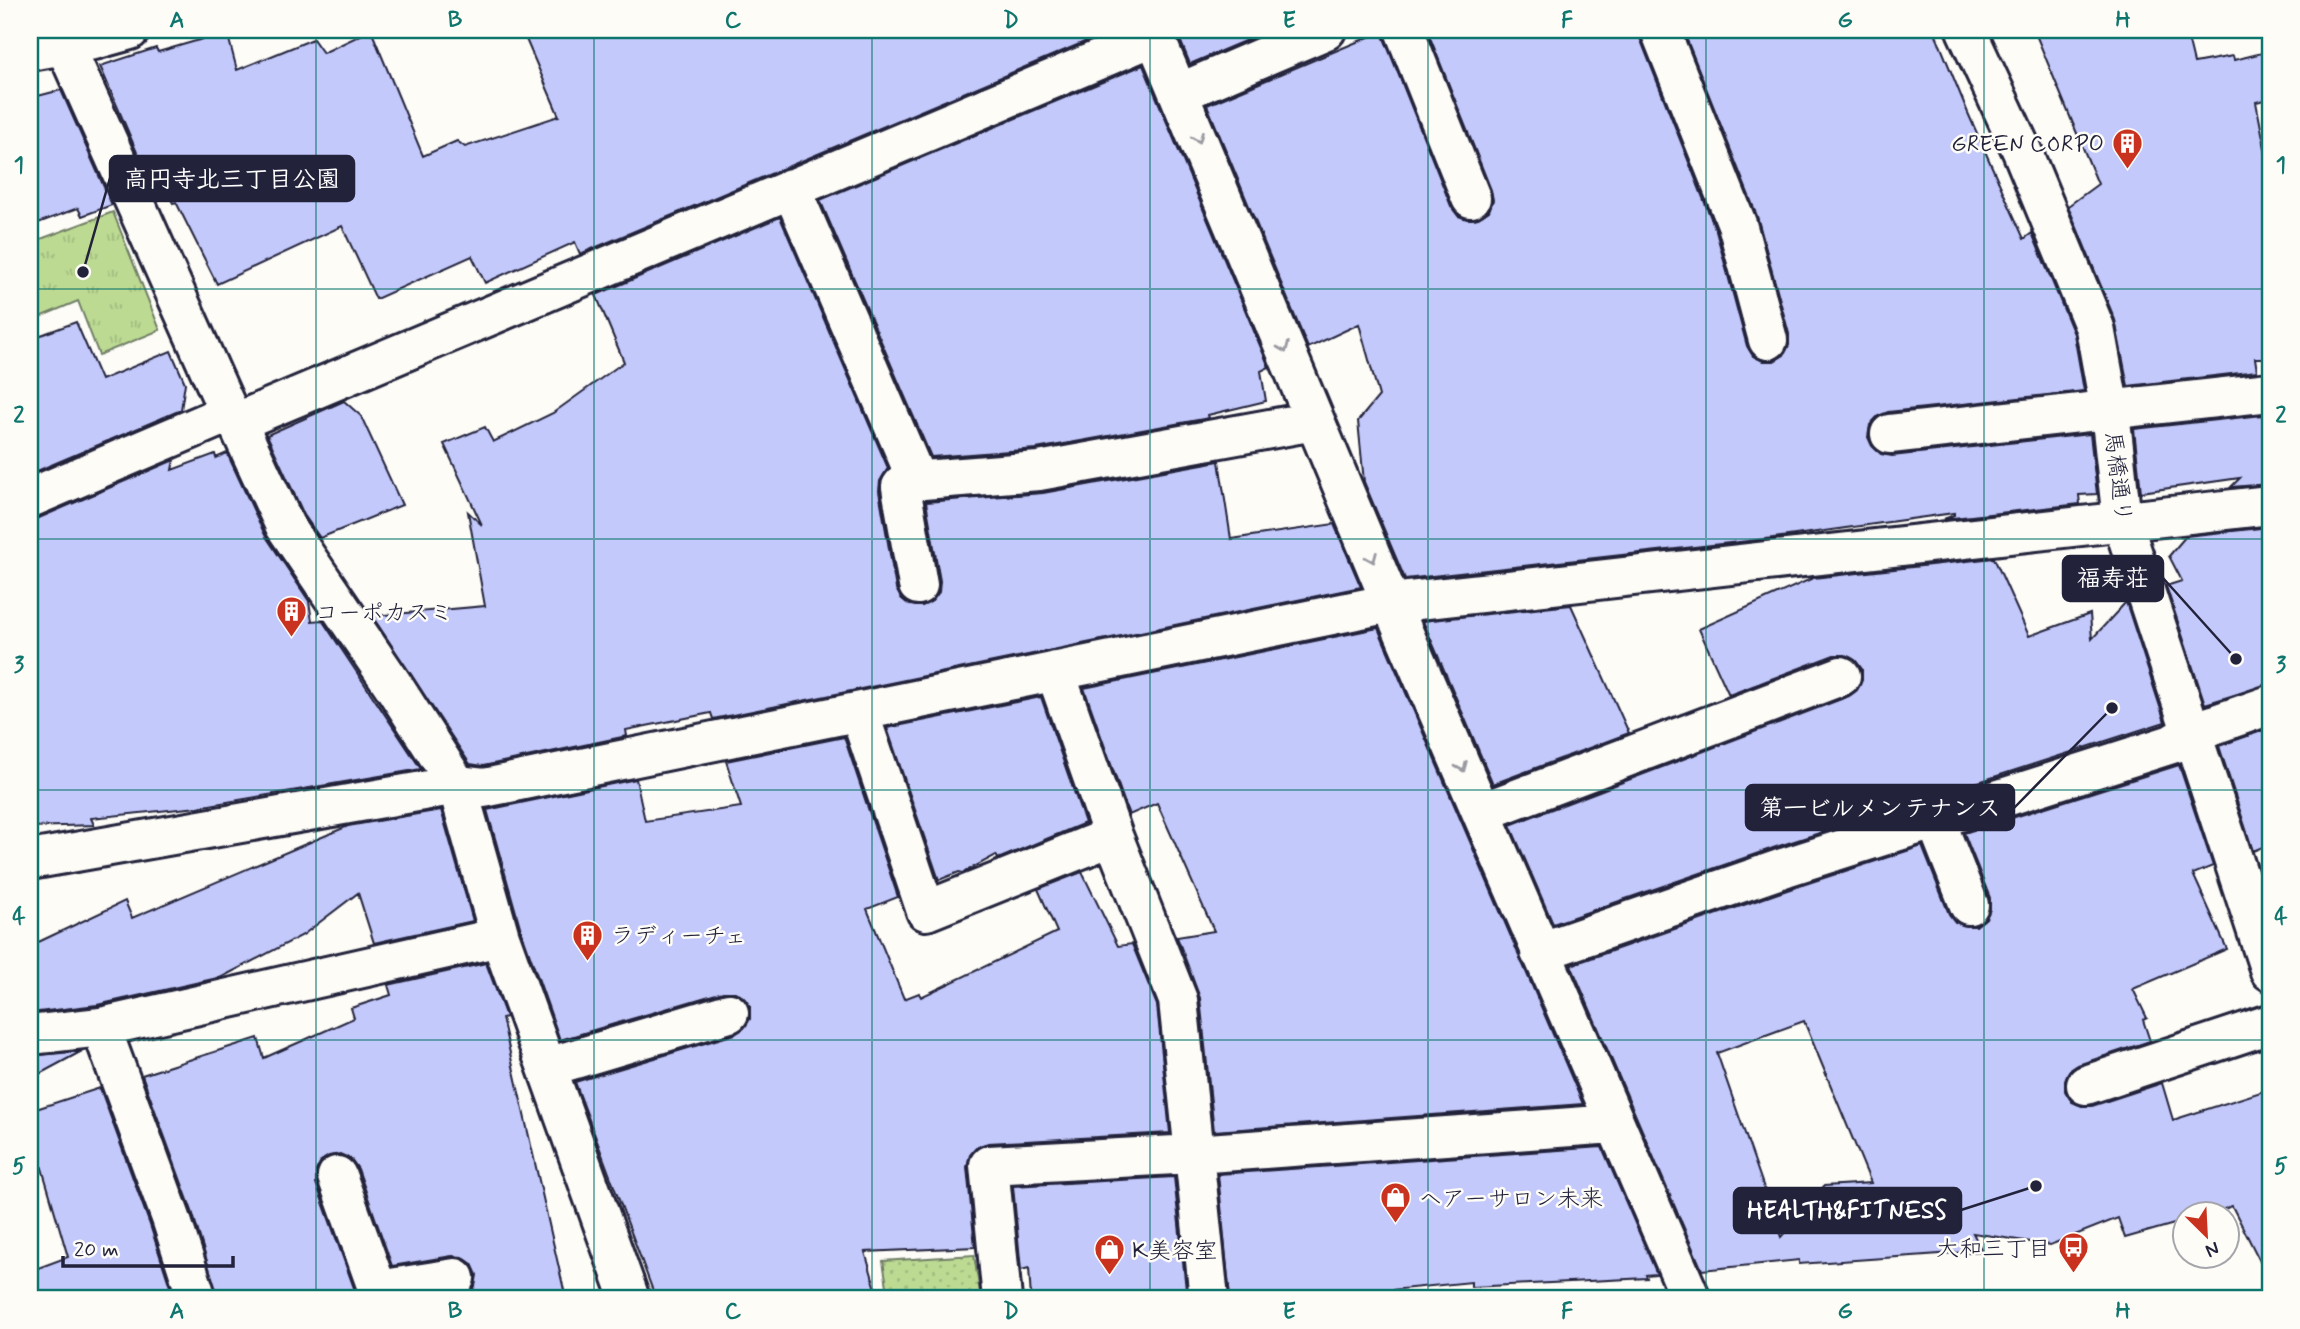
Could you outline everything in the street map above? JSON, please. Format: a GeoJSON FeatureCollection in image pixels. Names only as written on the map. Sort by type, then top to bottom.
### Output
{"type":"FeatureCollection","features":[{"type":"Feature","properties":{"kind":"street"},"geometry":{"type":"LineString","coordinates":[[130,30],[94,40],[50,42],[285,526],[393,685],[457,786],[500,937],[630,1299]]}},
{"type":"Feature","properties":{"kind":"street"},"geometry":{"type":"LineString","coordinates":[[1179,93],[1326,30]]}},
{"type":"Feature","properties":{"kind":"street"},"geometry":{"type":"LineString","coordinates":[[1404,30],[1471,198]]}},
{"type":"Feature","properties":{"kind":"street"},"geometry":{"type":"LineString","coordinates":[[1660,30],[1737,224],[1768,340]]}},
{"type":"Feature","properties":{"kind":"street","name":"馬橋通り"},"geometry":{"type":"LineString","coordinates":[[1966,30],[2022,151],[2095,328],[2110,411],[2122,521],[2190,733],[2255,877],[2270,971]]}},
{"type":"Feature","properties":{"kind":"street"},"geometry":{"type":"LineString","coordinates":[[30,498],[791,188],[1153,33],[1391,603],[1691,1299]]}},
{"type":"Feature","properties":{"kind":"street"},"geometry":{"type":"LineString","coordinates":[[791,188],[913,471],[923,480],[1039,471],[1314,421]]}},
{"type":"Feature","properties":{"kind":"street"},"geometry":{"type":"LineString","coordinates":[[1890,434],[2270,392]]}},
{"type":"Feature","properties":{"kind":"street"},"geometry":{"type":"LineString","coordinates":[[913,471],[901,487],[918,585]]}},
{"type":"Feature","properties":{"kind":"street"},"geometry":{"type":"LineString","coordinates":[[30,860],[457,786],[484,788],[1391,603],[2270,505]]}},
{"type":"Feature","properties":{"kind":"street"},"geometry":{"type":"LineString","coordinates":[[1055,671],[1113,836],[1178,1000],[1209,1299]]}},
{"type":"Feature","properties":{"kind":"street"},"geometry":{"type":"LineString","coordinates":[[1482,812],[1841,676]]}},
{"type":"Feature","properties":{"kind":"street"},"geometry":{"type":"LineString","coordinates":[[1540,952],[1786,867],[2172,744],[2190,733],[2270,705]]}},
{"type":"Feature","properties":{"kind":"street"},"geometry":{"type":"LineString","coordinates":[[859,712],[926,911],[1113,836]]}},
{"type":"Feature","properties":{"kind":"street"},"geometry":{"type":"LineString","coordinates":[[1936,821],[1969,905]]}},
{"type":"Feature","properties":{"kind":"street"},"geometry":{"type":"LineString","coordinates":[[30,1035],[101,1027],[500,937]]}},
{"type":"Feature","properties":{"kind":"street"},"geometry":{"type":"LineString","coordinates":[[548,1067],[729,1013]]}},
{"type":"Feature","properties":{"kind":"street"},"geometry":{"type":"LineString","coordinates":[[2086,1085],[2270,1024]]}},
{"type":"Feature","properties":{"kind":"street"},"geometry":{"type":"LineString","coordinates":[[101,1027],[171,1218],[197,1299]]}},
{"type":"Feature","properties":{"kind":"street"},"geometry":{"type":"LineString","coordinates":[[1002,1299],[989,1164],[1194,1153],[1614,1124]]}},
{"type":"Feature","properties":{"kind":"street"},"geometry":{"type":"LineString","coordinates":[[337,1176],[379,1295],[455,1278]]}},
{"type":"Feature","properties":{"kind":"green space"},"geometry":{"type":"Polygon","coordinates":[[[113,212],[160,330],[99,355],[78,301],[30,321],[30,243],[113,212]]]}},
{"type":"Feature","properties":{"kind":"green space"},"geometry":{"type":"Polygon","coordinates":[[[974,1255],[981,1299],[889,1299],[883,1261],[974,1255]]]}},
{"type":"Feature","properties":{"kind":"building"},"geometry":{"type":"Polygon","coordinates":[[[371,30],[423,156],[457,141],[465,147],[559,116],[522,30],[1113,30],[580,254],[575,242],[485,283],[472,256],[376,299],[342,226],[217,284],[176,202],[173,203],[164,186],[153,190],[100,66],[156,48],[158,52],[227,32],[237,70],[313,39],[323,53],[371,30]]]}},
{"type":"Feature","properties":{"kind":"building"},"geometry":{"type":"Polygon","coordinates":[[[1176,30],[1259,30],[1261,34],[1190,64],[1176,30]]]}},
{"type":"Feature","properties":{"kind":"building"},"geometry":{"type":"Polygon","coordinates":[[[1427,30],[1639,30],[1716,231],[1747,346],[1753,356],[1763,361],[1774,361],[1784,355],[1789,345],[1789,334],[1757,216],[1683,30],[1934,30],[2024,239],[2032,233],[2074,334],[2084,391],[1888,412],[1878,416],[1870,425],[1868,437],[1872,446],[1881,454],[1892,456],[2090,434],[2097,494],[2079,495],[2080,504],[1944,519],[1954,513],[1766,539],[1405,579],[1364,482],[1358,421],[1379,396],[1359,324],[1308,348],[1207,105],[1383,31],[1451,206],[1458,216],[1478,218],[1489,211],[1493,200],[1491,190],[1427,30]]]}},
{"type":"Feature","properties":{"kind":"building"},"geometry":{"type":"Polygon","coordinates":[[[2034,30],[2186,30],[2194,63],[2233,56],[2234,60],[2270,51],[2270,99],[2256,102],[2270,174],[2270,358],[2255,358],[2257,371],[2128,386],[2115,320],[2068,206],[2098,184],[2034,30]]]}},
{"type":"Feature","properties":{"kind":"building"},"geometry":{"type":"Polygon","coordinates":[[[1143,65],[1269,367],[1261,371],[1266,401],[1208,415],[1209,418],[1036,449],[931,457],[820,200],[1143,65]]]}},
{"type":"Feature","properties":{"kind":"building"},"geometry":{"type":"Polygon","coordinates":[[[61,90],[112,205],[82,216],[78,208],[30,226],[30,98],[61,90]]]}},
{"type":"Feature","properties":{"kind":"building"},"geometry":{"type":"Polygon","coordinates":[[[780,217],[888,468],[880,481],[879,491],[896,589],[901,598],[910,605],[922,606],[932,601],[939,592],[940,581],[926,502],[1043,493],[1219,461],[1231,539],[1334,524],[1361,587],[713,719],[711,713],[626,730],[627,736],[483,766],[470,764],[372,616],[485,606],[468,512],[482,525],[444,444],[485,427],[493,442],[553,413],[624,362],[596,295],[780,217]]]}},
{"type":"Feature","properties":{"kind":"building"},"geometry":{"type":"Polygon","coordinates":[[[76,322],[101,380],[171,351],[185,383],[181,410],[30,474],[30,339],[76,322]]]}},
{"type":"Feature","properties":{"kind":"building"},"geometry":{"type":"Polygon","coordinates":[[[344,401],[361,416],[402,505],[320,538],[304,515],[267,435],[344,401]]]}},
{"type":"Feature","properties":{"kind":"building"},"geometry":{"type":"Polygon","coordinates":[[[2263,415],[2267,448],[2270,445],[2270,484],[2231,487],[2240,478],[2141,492],[2134,429],[2263,415]]]}},
{"type":"Feature","properties":{"kind":"building"},"geometry":{"type":"Polygon","coordinates":[[[227,453],[265,535],[309,601],[312,621],[322,620],[421,769],[198,807],[91,818],[94,825],[30,827],[30,519],[39,518],[174,460],[172,470],[215,454],[216,458],[227,453]]]}},
{"type":"Feature","properties":{"kind":"building"},"geometry":{"type":"Polygon","coordinates":[[[2270,527],[2270,684],[2205,704],[2166,586],[2182,581],[2169,556],[2186,536],[2270,527]]]}},
{"type":"Feature","properties":{"kind":"building"},"geometry":{"type":"Polygon","coordinates":[[[1994,558],[2029,636],[2090,614],[2092,639],[2126,602],[2165,722],[1779,846],[1553,924],[1510,825],[1849,696],[1857,690],[1862,680],[1862,669],[1855,660],[1845,655],[1834,655],[1729,695],[1699,629],[1813,578],[1994,558]]]}},
{"type":"Feature","properties":{"kind":"building"},"geometry":{"type":"Polygon","coordinates":[[[1571,605],[1629,733],[1493,784],[1423,621],[1571,605]]]}},
{"type":"Feature","properties":{"kind":"building"},"geometry":{"type":"Polygon","coordinates":[[[1378,628],[1583,1104],[1214,1131],[1200,998],[1177,937],[1214,931],[1157,803],[1129,815],[1084,688],[1378,628]]]}},
{"type":"Feature","properties":{"kind":"building"},"geometry":{"type":"Polygon","coordinates":[[[1041,697],[1085,823],[998,859],[996,855],[963,873],[939,880],[887,728],[1041,697]]]}},
{"type":"Feature","properties":{"kind":"building"},"geometry":{"type":"Polygon","coordinates":[[[2270,728],[2270,844],[2253,851],[2219,746],[2270,728]]]}},
{"type":"Feature","properties":{"kind":"building"},"geometry":{"type":"Polygon","coordinates":[[[844,737],[898,897],[867,909],[904,999],[919,993],[921,997],[1057,932],[1038,889],[1082,872],[1118,946],[1132,944],[1157,1005],[1170,1133],[988,1143],[977,1147],[970,1155],[967,1167],[975,1247],[865,1252],[879,1299],[656,1299],[575,1082],[735,1034],[744,1028],[750,1019],[750,1006],[735,992],[723,992],[560,1040],[521,930],[487,810],[636,779],[645,821],[741,807],[726,761],[844,737]]]}},
{"type":"Feature","properties":{"kind":"building"},"geometry":{"type":"Polygon","coordinates":[[[2179,765],[2213,866],[2193,874],[2227,949],[2133,989],[2147,1018],[2143,1020],[2150,1041],[2078,1065],[2069,1071],[2065,1091],[2072,1102],[2092,1106],[2162,1083],[2173,1120],[2270,1089],[2270,1281],[2240,1222],[2240,1200],[2170,1200],[2170,1225],[2125,1238],[2118,1218],[2050,1245],[1973,1233],[1982,1251],[1799,1264],[1799,1260],[1702,1270],[1571,965],[1922,846],[1949,914],[1955,922],[1976,926],[1986,918],[1990,909],[1990,898],[1964,833],[2179,765]],[[1804,1021],[1717,1053],[1781,1237],[1824,1186],[1871,1183],[1804,1021]]]}},
{"type":"Feature","properties":{"kind":"building"},"geometry":{"type":"Polygon","coordinates":[[[441,810],[473,921],[374,943],[358,893],[303,935],[222,977],[97,1005],[30,1013],[30,946],[125,901],[132,918],[348,826],[441,810]]]}},
{"type":"Feature","properties":{"kind":"building"},"geometry":{"type":"Polygon","coordinates":[[[486,963],[506,1017],[502,1018],[566,1299],[459,1299],[469,1295],[475,1286],[477,1275],[472,1264],[462,1257],[452,1256],[392,1266],[358,1169],[351,1159],[340,1154],[321,1161],[316,1171],[316,1183],[358,1299],[218,1299],[192,1211],[142,1075],[258,1038],[264,1058],[354,1018],[351,1008],[391,995],[388,985],[486,963]]]}},
{"type":"Feature","properties":{"kind":"building"},"geometry":{"type":"Polygon","coordinates":[[[82,1051],[30,1079],[30,1056],[82,1051]]]}},
{"type":"Feature","properties":{"kind":"building"},"geometry":{"type":"Polygon","coordinates":[[[100,1088],[174,1299],[30,1299],[30,1271],[68,1257],[30,1127],[30,1111],[100,1088]]]}},
{"type":"Feature","properties":{"kind":"building"},"geometry":{"type":"Polygon","coordinates":[[[1602,1147],[1657,1274],[1646,1275],[1647,1278],[1471,1287],[1471,1282],[1311,1298],[1230,1299],[1218,1174],[1602,1147]]]}},
{"type":"Feature","properties":{"kind":"building"},"geometry":{"type":"Polygon","coordinates":[[[1174,1177],[1187,1299],[1031,1299],[1029,1268],[1021,1270],[1013,1186],[1174,1177]]]}},
{"type":"Feature","properties":{"kind":"place","name":"GREEN CORPO"},"geometry":{"type":"Point","coordinates":[2127,170]}},
{"type":"Feature","properties":{"kind":"place","name":"高円寺北三丁目公園"},"geometry":{"type":"Point","coordinates":[83,272]}},
{"type":"Feature","properties":{"kind":"place","name":"コーポカスミ"},"geometry":{"type":"Point","coordinates":[292,639]}},
{"type":"Feature","properties":{"kind":"place","name":"福寿荘"},"geometry":{"type":"Point","coordinates":[2236,659]}},
{"type":"Feature","properties":{"kind":"place","name":"第一ビルメンテナンス"},"geometry":{"type":"Point","coordinates":[2112,708]}},
{"type":"Feature","properties":{"kind":"place","name":"ラディーチェ"},"geometry":{"type":"Point","coordinates":[588,962]}},
{"type":"Feature","properties":{"kind":"place","name":"HEALTH&FITNESS"},"geometry":{"type":"Point","coordinates":[2036,1186]}},
{"type":"Feature","properties":{"kind":"place","name":"ヘアーサロン未来"},"geometry":{"type":"Point","coordinates":[1396,1225]}},
{"type":"Feature","properties":{"kind":"place","name":"大和三丁目"},"geometry":{"type":"Point","coordinates":[2074,1275]}},
{"type":"Feature","properties":{"kind":"place","name":"K美容室"},"geometry":{"type":"Point","coordinates":[1109,1277]}}]}
